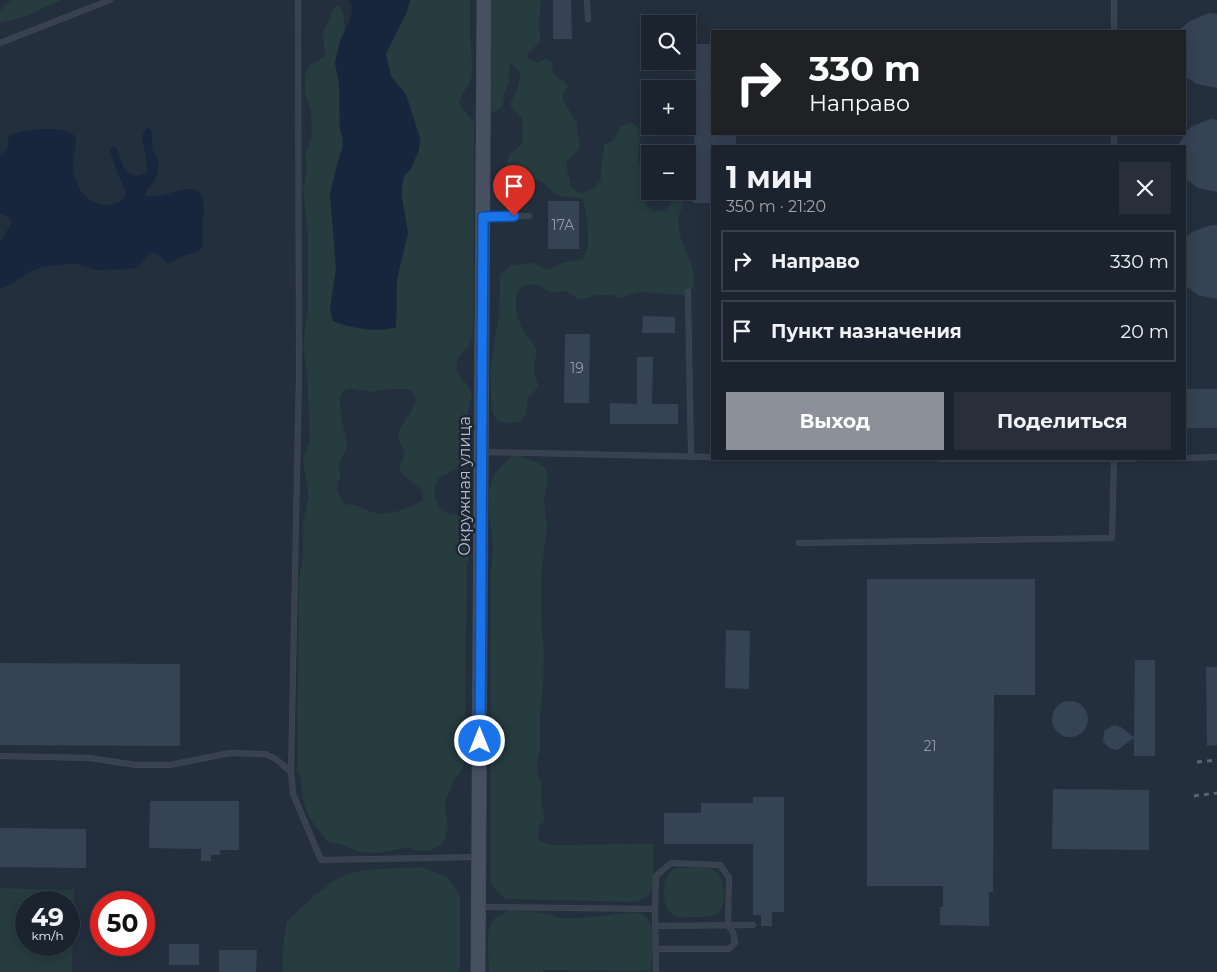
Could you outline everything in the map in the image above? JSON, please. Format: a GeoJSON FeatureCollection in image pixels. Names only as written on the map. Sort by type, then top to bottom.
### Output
{"type":"FeatureCollection","features":[{"type":"Feature","properties":{"kind":"main road","name":"Окружная улица"},"geometry":{"type":"LineString","coordinates":[[478,972],[484,0]]}},
{"type":"Feature","properties":{"kind":"lane"},"geometry":{"type":"LineString","coordinates":[[0,43],[110,0]]}},
{"type":"Feature","properties":{"kind":"lane"},"geometry":{"type":"LineString","coordinates":[[298,0],[299,375],[291,772],[293,794],[321,860],[479,857]]}},
{"type":"Feature","properties":{"kind":"lane"},"geometry":{"type":"LineString","coordinates":[[587,0],[588,19]]}},
{"type":"Feature","properties":{"kind":"lane"},"geometry":{"type":"LineString","coordinates":[[1114,0],[1114,30]]}},
{"type":"Feature","properties":{"kind":"lane"},"geometry":{"type":"LineString","coordinates":[[483,217],[529,216]]}},
{"type":"Feature","properties":{"kind":"lane"},"geometry":{"type":"LineString","coordinates":[[688,292],[690,456]]}},
{"type":"Feature","properties":{"kind":"lane"},"geometry":{"type":"LineString","coordinates":[[481,452],[711,457]]}},
{"type":"Feature","properties":{"kind":"lane"},"geometry":{"type":"LineString","coordinates":[[1186,458],[1217,457]]}},
{"type":"Feature","properties":{"kind":"lane"},"geometry":{"type":"LineString","coordinates":[[799,543],[1112,538],[1114,460]]}},
{"type":"Feature","properties":{"kind":"lane"},"geometry":{"type":"LineString","coordinates":[[0,756],[89,758],[136,765],[170,765],[230,753],[265,754],[280,762],[291,772]]}},
{"type":"Feature","properties":{"kind":"lane"},"geometry":{"type":"LineString","coordinates":[[656,948],[729,949],[734,943],[733,932],[728,925],[729,878],[720,865],[671,863],[656,876],[655,909],[656,972]]}},
{"type":"Feature","properties":{"kind":"lane"},"geometry":{"type":"LineString","coordinates":[[479,907],[655,909]]}},
{"type":"Feature","properties":{"kind":"lane"},"geometry":{"type":"LineString","coordinates":[[655,926],[753,925]]}},
{"type":"Feature","properties":{"kind":"green space"},"geometry":{"type":"Polygon","coordinates":[[[11,0],[61,0],[26,16],[0,23],[0,11],[11,0]]]}},
{"type":"Feature","properties":{"kind":"green space"},"geometry":{"type":"Polygon","coordinates":[[[410,0],[470,0],[472,75],[470,83],[461,96],[459,103],[473,121],[474,126],[473,326],[470,343],[457,360],[457,372],[470,389],[471,397],[464,448],[460,462],[455,469],[438,479],[435,487],[438,505],[447,513],[460,516],[469,540],[465,694],[467,748],[463,769],[454,780],[445,802],[448,825],[445,839],[441,845],[429,851],[415,850],[409,847],[379,853],[359,852],[340,844],[331,843],[325,839],[309,817],[304,803],[300,775],[297,772],[299,578],[303,557],[303,521],[309,497],[303,461],[310,440],[307,372],[303,347],[308,306],[308,234],[303,189],[307,171],[305,157],[312,136],[311,111],[305,95],[305,76],[309,66],[325,56],[323,32],[333,10],[338,5],[343,11],[345,31],[340,41],[335,63],[339,84],[340,129],[343,139],[330,194],[336,268],[330,311],[343,325],[375,330],[397,315],[397,279],[408,233],[402,188],[404,176],[411,169],[419,149],[420,138],[406,95],[391,76],[386,54],[406,14],[410,0]],[[349,388],[343,391],[340,398],[341,417],[347,441],[346,449],[339,464],[340,477],[337,491],[346,505],[356,505],[371,512],[391,513],[423,501],[423,491],[406,477],[399,467],[405,454],[398,436],[401,427],[415,404],[415,399],[408,389],[371,392],[349,388]]]}},
{"type":"Feature","properties":{"kind":"green space"},"geometry":{"type":"Polygon","coordinates":[[[492,0],[541,0],[540,42],[528,53],[527,58],[536,63],[546,59],[551,62],[555,75],[568,86],[563,95],[563,100],[577,123],[580,145],[566,165],[571,186],[580,193],[590,191],[601,180],[601,164],[605,144],[614,140],[621,126],[632,122],[638,127],[640,133],[638,160],[641,168],[641,200],[647,200],[646,205],[654,212],[666,210],[673,200],[684,200],[679,215],[679,231],[691,264],[694,280],[693,288],[689,294],[684,295],[639,292],[620,298],[611,295],[596,295],[579,300],[567,292],[552,293],[532,285],[524,286],[520,289],[516,297],[517,314],[524,332],[536,349],[534,368],[538,387],[528,398],[526,414],[520,422],[510,424],[497,420],[492,411],[490,370],[499,315],[500,275],[512,265],[534,263],[544,269],[549,269],[582,259],[588,244],[587,219],[583,199],[559,196],[540,180],[534,180],[514,187],[510,179],[507,161],[511,153],[521,145],[523,140],[522,118],[510,104],[520,77],[516,67],[511,64],[509,82],[500,109],[491,113],[492,0]]]}},
{"type":"Feature","properties":{"kind":"green space"},"geometry":{"type":"Polygon","coordinates":[[[519,455],[544,466],[548,476],[544,501],[547,524],[541,579],[544,655],[543,690],[540,714],[540,750],[537,760],[545,821],[539,826],[538,837],[540,841],[549,845],[653,844],[653,887],[649,894],[637,902],[507,899],[501,896],[490,879],[491,572],[493,549],[489,514],[489,491],[497,471],[510,458],[519,455]]]}},
{"type":"Feature","properties":{"kind":"green space"},"geometry":{"type":"Polygon","coordinates":[[[421,867],[446,876],[460,896],[459,972],[283,972],[283,947],[287,922],[324,888],[341,877],[357,872],[375,869],[421,867]]]}},
{"type":"Feature","properties":{"kind":"green space"},"geometry":{"type":"Polygon","coordinates":[[[677,868],[702,868],[715,871],[723,882],[724,892],[721,909],[714,915],[704,917],[674,916],[664,901],[664,884],[669,874],[677,868]]]}},
{"type":"Feature","properties":{"kind":"green space"},"geometry":{"type":"Polygon","coordinates":[[[0,888],[74,890],[15,891],[15,956],[72,956],[72,972],[0,972],[0,888]]]}},
{"type":"Feature","properties":{"kind":"green space"},"geometry":{"type":"Polygon","coordinates":[[[511,910],[549,914],[560,918],[581,918],[626,912],[642,915],[647,918],[651,929],[651,971],[543,970],[543,972],[489,972],[488,937],[491,924],[497,917],[511,910]]]}},
{"type":"Feature","properties":{"kind":"water"},"geometry":{"type":"Polygon","coordinates":[[[349,0],[410,0],[406,14],[386,54],[391,76],[406,95],[420,138],[419,149],[411,169],[404,176],[402,188],[408,233],[397,279],[396,327],[381,330],[356,328],[340,324],[333,321],[330,311],[336,268],[330,194],[343,139],[340,129],[339,84],[335,63],[340,41],[350,20],[352,8],[349,0]]]}},
{"type":"Feature","properties":{"kind":"water"},"geometry":{"type":"Polygon","coordinates":[[[148,127],[152,134],[152,148],[159,166],[156,178],[145,193],[147,196],[153,197],[189,189],[200,193],[204,205],[201,250],[171,263],[166,262],[156,253],[152,253],[136,268],[130,269],[97,270],[73,263],[42,267],[29,272],[17,281],[0,289],[0,241],[12,223],[8,217],[0,213],[0,155],[7,150],[9,136],[22,131],[44,129],[64,130],[71,133],[76,140],[74,172],[82,193],[93,202],[109,205],[122,200],[126,193],[110,149],[116,147],[123,166],[131,175],[138,176],[146,173],[147,161],[143,136],[144,131],[148,127]]]}},
{"type":"Feature","properties":{"kind":"building"},"geometry":{"type":"Polygon","coordinates":[[[553,0],[571,0],[572,39],[553,39],[553,0]]]}},
{"type":"Feature","properties":{"kind":"building"},"geometry":{"type":"Polygon","coordinates":[[[1209,13],[1217,14],[1217,88],[1196,84],[1186,77],[1186,30],[1179,30],[1190,21],[1209,13]]]}},
{"type":"Feature","properties":{"kind":"building"},"geometry":{"type":"Polygon","coordinates":[[[696,44],[711,44],[711,135],[736,135],[736,145],[711,145],[711,203],[693,203],[693,200],[696,200],[696,145],[694,145],[694,135],[696,135],[696,44]]]}},
{"type":"Feature","properties":{"kind":"building"},"geometry":{"type":"Polygon","coordinates":[[[1211,119],[1217,120],[1217,192],[1198,188],[1186,179],[1186,145],[1179,145],[1192,126],[1211,119]]]}},
{"type":"Feature","properties":{"kind":"building"},"geometry":{"type":"Polygon","coordinates":[[[548,201],[579,201],[579,249],[548,249],[548,201]]]}},
{"type":"Feature","properties":{"kind":"building"},"geometry":{"type":"Polygon","coordinates":[[[1211,225],[1217,225],[1217,299],[1198,295],[1186,286],[1186,237],[1192,232],[1211,225]]]}},
{"type":"Feature","properties":{"kind":"building"},"geometry":{"type":"Polygon","coordinates":[[[643,316],[675,317],[675,333],[642,333],[643,316]]]}},
{"type":"Feature","properties":{"kind":"building"},"geometry":{"type":"Polygon","coordinates":[[[565,334],[590,334],[589,403],[564,403],[565,334]]]}},
{"type":"Feature","properties":{"kind":"building"},"geometry":{"type":"Polygon","coordinates":[[[637,357],[653,357],[652,404],[678,404],[678,424],[610,424],[610,403],[637,404],[637,357]]]}},
{"type":"Feature","properties":{"kind":"building"},"geometry":{"type":"Polygon","coordinates":[[[1186,389],[1217,389],[1217,428],[1186,428],[1186,389]]]}},
{"type":"Feature","properties":{"kind":"building"},"geometry":{"type":"Polygon","coordinates":[[[867,579],[1035,579],[1035,695],[994,695],[993,892],[989,892],[989,926],[940,925],[940,907],[943,907],[943,886],[867,886],[867,579]]]}},
{"type":"Feature","properties":{"kind":"building"},"geometry":{"type":"Polygon","coordinates":[[[726,630],[750,631],[749,689],[725,688],[726,630]]]}},
{"type":"Feature","properties":{"kind":"building"},"geometry":{"type":"Polygon","coordinates":[[[1135,660],[1155,660],[1155,756],[1134,756],[1134,738],[1116,750],[1109,748],[1103,741],[1104,731],[1114,725],[1121,727],[1134,737],[1135,660]]]}},
{"type":"Feature","properties":{"kind":"building"},"geometry":{"type":"Polygon","coordinates":[[[0,663],[180,664],[180,746],[0,745],[0,663]]]}},
{"type":"Feature","properties":{"kind":"building"},"geometry":{"type":"Polygon","coordinates":[[[1206,667],[1217,667],[1217,745],[1207,746],[1206,667]]]}},
{"type":"Feature","properties":{"kind":"building"},"geometry":{"type":"Polygon","coordinates":[[[1070,701],[1083,706],[1088,719],[1083,732],[1070,737],[1057,732],[1052,719],[1057,706],[1070,701]]]}},
{"type":"Feature","properties":{"kind":"building"},"geometry":{"type":"Polygon","coordinates":[[[1053,789],[1149,790],[1149,850],[1052,849],[1053,789]]]}},
{"type":"Feature","properties":{"kind":"building"},"geometry":{"type":"Polygon","coordinates":[[[753,797],[784,797],[784,912],[772,912],[772,926],[761,926],[761,915],[753,915],[753,844],[664,844],[664,813],[701,813],[701,803],[753,803],[753,797]]]}},
{"type":"Feature","properties":{"kind":"building"},"geometry":{"type":"Polygon","coordinates":[[[150,801],[239,801],[239,850],[220,850],[220,855],[211,855],[211,861],[201,861],[201,849],[149,848],[150,801]]]}},
{"type":"Feature","properties":{"kind":"building"},"geometry":{"type":"Polygon","coordinates":[[[0,828],[86,829],[86,868],[0,867],[0,828]]]}},
{"type":"Feature","properties":{"kind":"building"},"geometry":{"type":"Polygon","coordinates":[[[169,944],[199,944],[199,965],[169,965],[169,944]]]}},
{"type":"Feature","properties":{"kind":"building"},"geometry":{"type":"Polygon","coordinates":[[[219,950],[257,950],[256,972],[219,972],[219,950]]]}},
{"type":"Feature","properties":{"kind":"railway"},"geometry":{"type":"LineString","coordinates":[[1197,762],[1217,760]]}},
{"type":"Feature","properties":{"kind":"railway"},"geometry":{"type":"LineString","coordinates":[[1194,796],[1217,793]]}},
{"type":"Feature","properties":{"kind":"route"},"geometry":{"type":"LineString","coordinates":[[480,741],[483,217],[514,216]]}}]}
